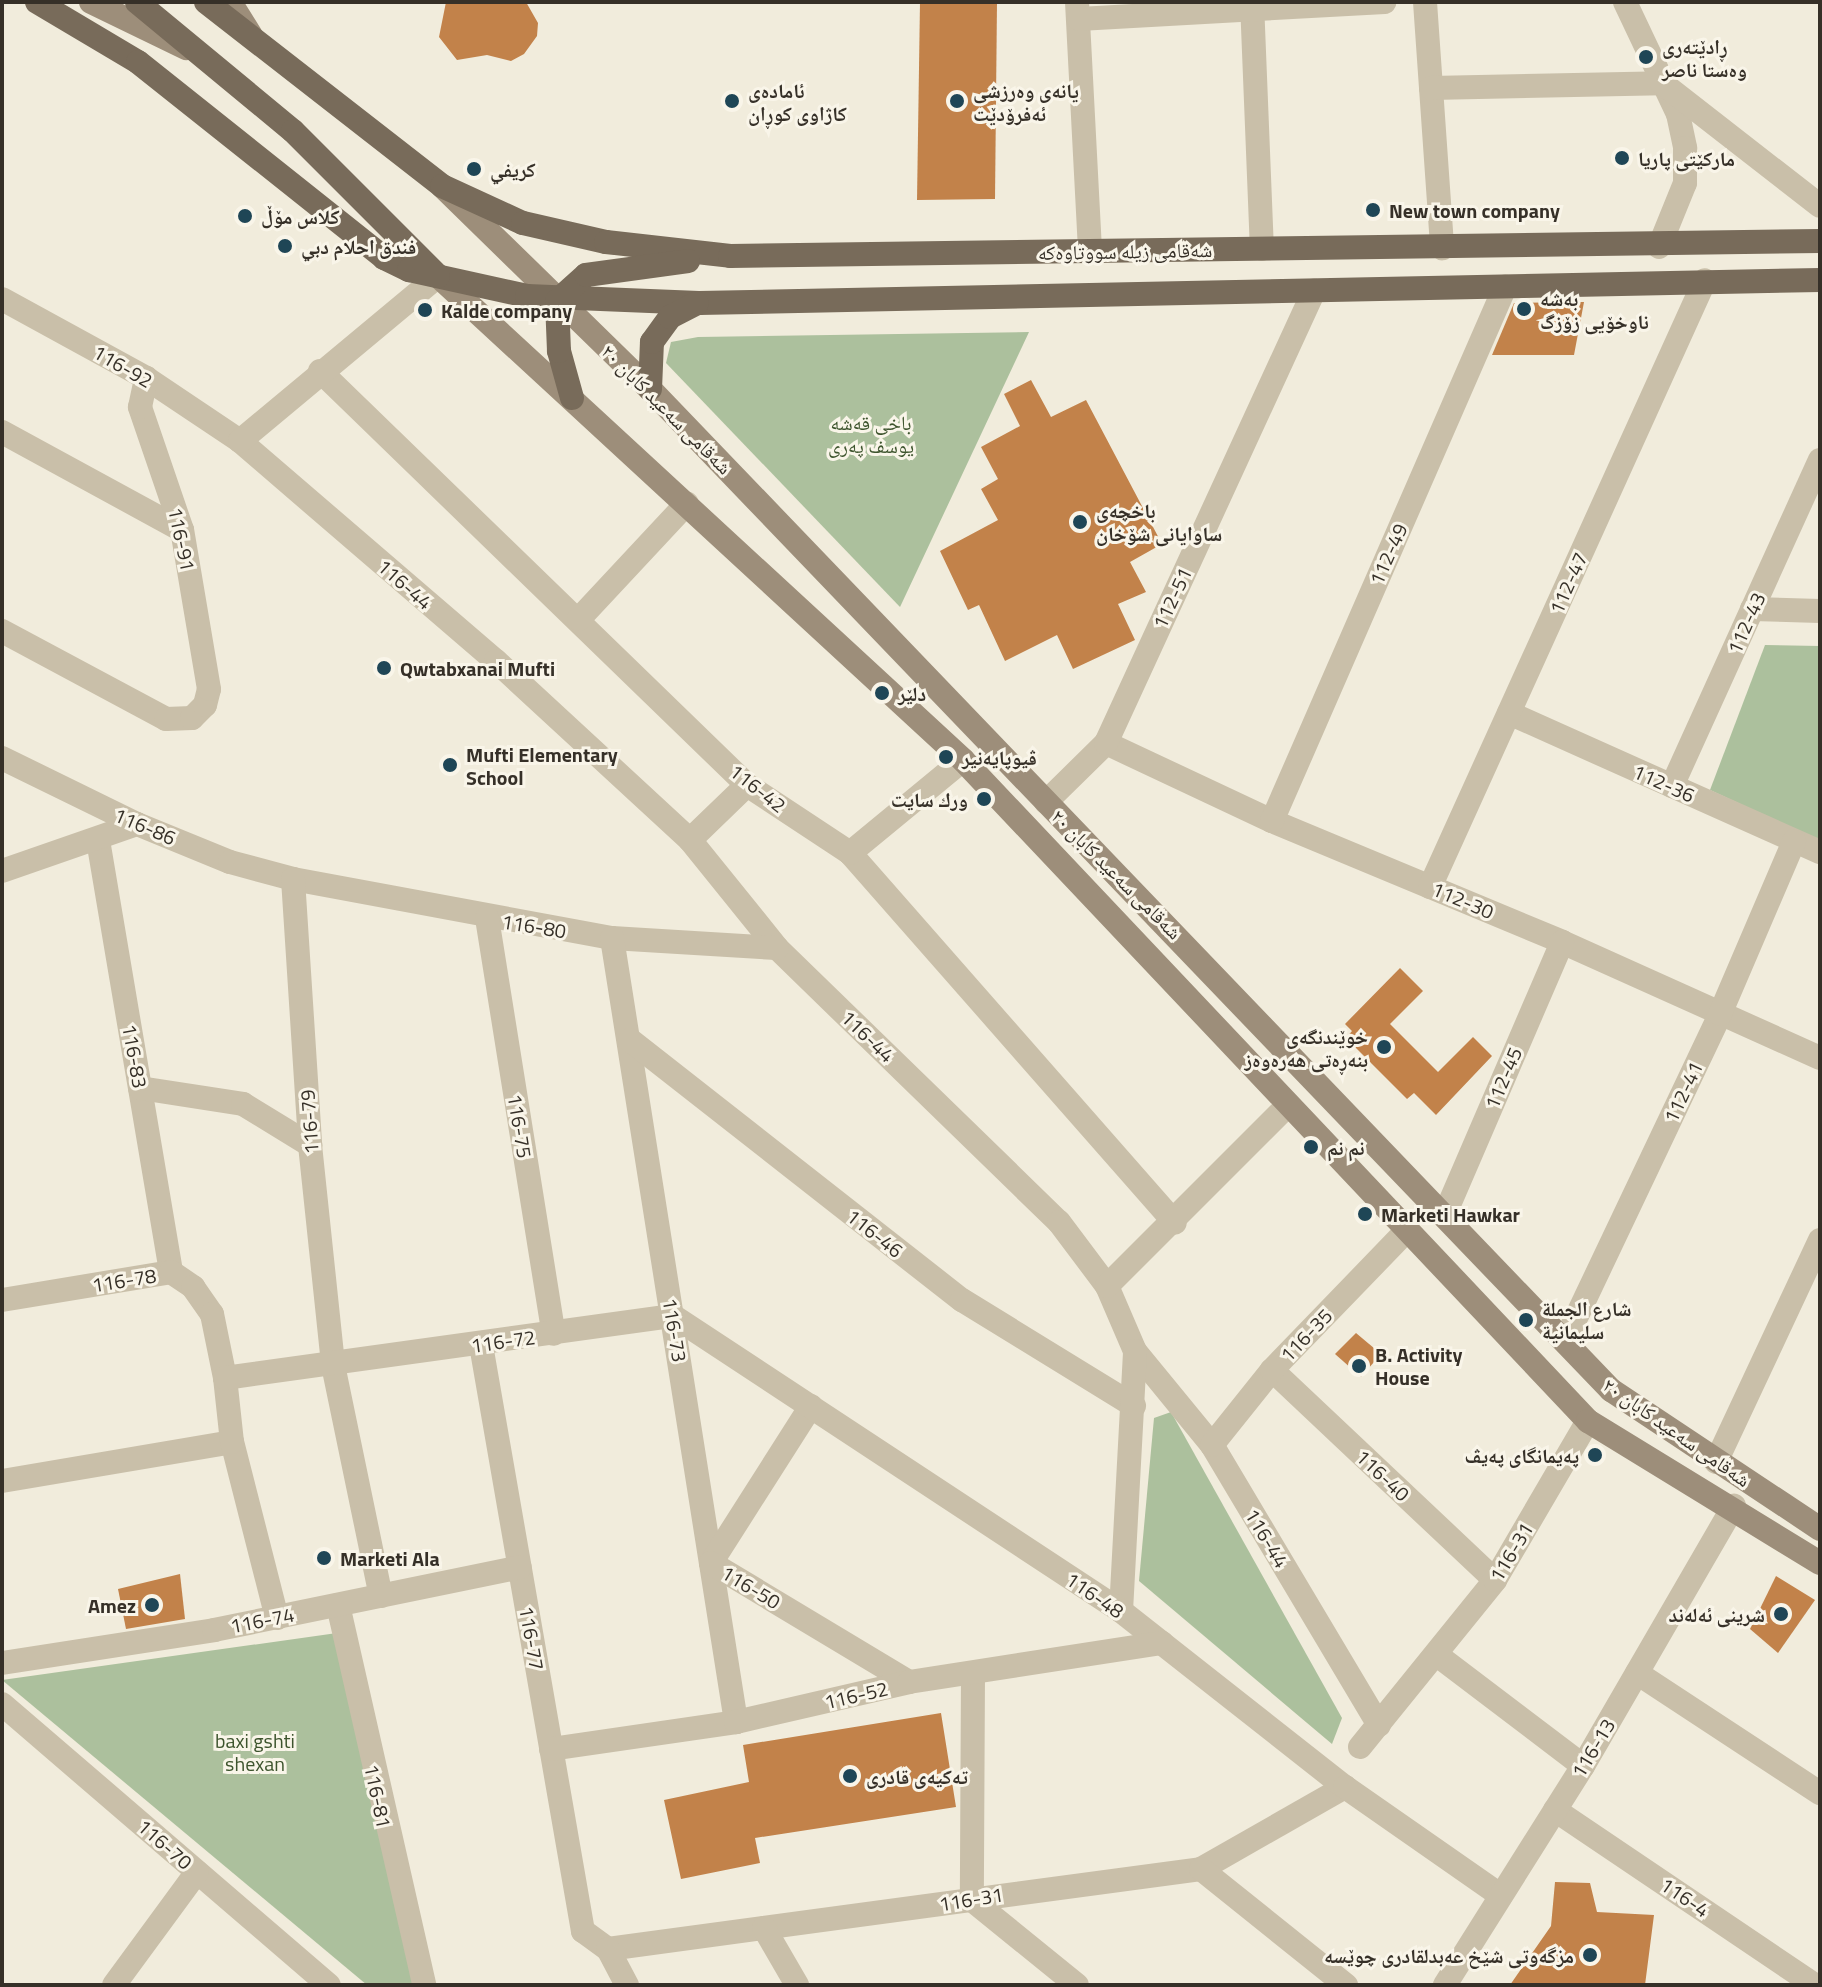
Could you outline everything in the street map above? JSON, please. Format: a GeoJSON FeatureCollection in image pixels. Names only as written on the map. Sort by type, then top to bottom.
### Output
{"type":"FeatureCollection","features":[{"type":"Feature","properties":{"kind":"main road"},"geometry":{"type":"LineString","coordinates":[[37,2],[138,62],[384,258],[438,276],[557,301],[699,303],[1820,280]]}},
{"type":"Feature","properties":{"kind":"main road"},"geometry":{"type":"LineString","coordinates":[[91,2],[210,60]]}},
{"type":"Feature","properties":{"kind":"main road"},"geometry":{"type":"LineString","coordinates":[[137,2],[293,131],[438,276]]}},
{"type":"Feature","properties":{"kind":"main road","name":"شەقامی زیلە سووتاوەکە"},"geometry":{"type":"LineString","coordinates":[[206,2],[442,186],[523,223],[563,234],[730,256],[1659,247],[1820,241]]}},
{"type":"Feature","properties":{"kind":"main road"},"geometry":{"type":"LineString","coordinates":[[230,2],[253,37]]}},
{"type":"Feature","properties":{"kind":"main road","name":"شەقامی سەعید کابان ٢٠"},"geometry":{"type":"LineString","coordinates":[[442,186],[650,389],[1611,1390],[1820,1529]]}},
{"type":"Feature","properties":{"kind":"main road"},"geometry":{"type":"LineString","coordinates":[[1021,252],[1022,295]]}},
{"type":"Feature","properties":{"kind":"main road"},"geometry":{"type":"LineString","coordinates":[[572,398],[559,351],[557,301],[574,282],[599,272],[730,256]]}},
{"type":"Feature","properties":{"kind":"main road","name":"شەقامی سەعید کابان ٢٠"},"geometry":{"type":"LineString","coordinates":[[438,276],[963,760],[1588,1421],[1734,1506],[1820,1563]]}},
{"type":"Feature","properties":{"kind":"main road"},"geometry":{"type":"LineString","coordinates":[[650,389],[647,357],[652,342],[670,317],[699,303]]}},
{"type":"Feature","properties":{"kind":"main road"},"geometry":{"type":"LineString","coordinates":[[1090,896],[1116,871]]}},
{"type":"Feature","properties":{"kind":"street"},"geometry":{"type":"LineString","coordinates":[[1090,251],[1078,10],[1385,2]]}},
{"type":"Feature","properties":{"kind":"street"},"geometry":{"type":"LineString","coordinates":[[1425,2],[1442,248]]}},
{"type":"Feature","properties":{"kind":"street"},"geometry":{"type":"LineString","coordinates":[[1625,2],[1678,114],[1685,171],[1676,216],[1659,247]]}},
{"type":"Feature","properties":{"kind":"street"},"geometry":{"type":"LineString","coordinates":[[1252,5],[1262,249]]}},
{"type":"Feature","properties":{"kind":"street"},"geometry":{"type":"LineString","coordinates":[[1431,88],[1662,83],[1820,206]]}},
{"type":"Feature","properties":{"kind":"street"},"geometry":{"type":"LineString","coordinates":[[240,441],[320,371],[438,276]]}},
{"type":"Feature","properties":{"kind":"street","name":"112-47"},"geometry":{"type":"LineString","coordinates":[[1430,887],[1705,280]]}},
{"type":"Feature","properties":{"kind":"street","name":"112-49"},"geometry":{"type":"LineString","coordinates":[[1272,821],[1505,287]]}},
{"type":"Feature","properties":{"kind":"street","name":"112-51"},"geometry":{"type":"LineString","coordinates":[[1046,802],[1106,743],[1314,290]]}},
{"type":"Feature","properties":{"kind":"street","name":"116-92"},"geometry":{"type":"LineString","coordinates":[[2,299],[146,378],[240,441]]}},
{"type":"Feature","properties":{"kind":"street","name":"116-42"},"geometry":{"type":"LineString","coordinates":[[320,371],[747,785],[850,853],[1175,1223]]}},
{"type":"Feature","properties":{"kind":"street","name":"116-91"},"geometry":{"type":"LineString","coordinates":[[2,631],[166,719],[192,718],[205,705],[209,689],[182,530],[140,407],[146,378]]}},
{"type":"Feature","properties":{"kind":"street"},"geometry":{"type":"LineString","coordinates":[[2,432],[182,530]]}},
{"type":"Feature","properties":{"kind":"street","name":"116-44"},"geometry":{"type":"LineString","coordinates":[[240,441],[496,661],[690,840],[777,948],[1059,1222],[1107,1286],[1135,1351],[1212,1445],[1379,1725]]}},
{"type":"Feature","properties":{"kind":"street","name":"112-43"},"geometry":{"type":"LineString","coordinates":[[1672,786],[1820,460]]}},
{"type":"Feature","properties":{"kind":"street"},"geometry":{"type":"LineString","coordinates":[[579,619],[687,503]]}},
{"type":"Feature","properties":{"kind":"street"},"geometry":{"type":"LineString","coordinates":[[1752,609],[1820,611]]}},
{"type":"Feature","properties":{"kind":"street","name":"112-36"},"geometry":{"type":"LineString","coordinates":[[1509,713],[1820,852]]}},
{"type":"Feature","properties":{"kind":"street","name":"112-30"},"geometry":{"type":"LineString","coordinates":[[1106,743],[1272,821],[1562,942],[1820,1058]]}},
{"type":"Feature","properties":{"kind":"street","name":"116-86"},"geometry":{"type":"LineString","coordinates":[[2,758],[137,824],[230,862],[293,879]]}},
{"type":"Feature","properties":{"kind":"street"},"geometry":{"type":"LineString","coordinates":[[850,853],[963,760]]}},
{"type":"Feature","properties":{"kind":"street"},"geometry":{"type":"LineString","coordinates":[[690,840],[747,785]]}},
{"type":"Feature","properties":{"kind":"street"},"geometry":{"type":"LineString","coordinates":[[2,871],[137,824]]}},
{"type":"Feature","properties":{"kind":"street","name":"116-83"},"geometry":{"type":"LineString","coordinates":[[98,840],[171,1272]]}},
{"type":"Feature","properties":{"kind":"street","name":"112-41"},"geometry":{"type":"LineString","coordinates":[[1565,1341],[1720,1014],[1794,841]]}},
{"type":"Feature","properties":{"kind":"street","name":"116-80"},"geometry":{"type":"LineString","coordinates":[[293,879],[487,918],[612,938],[777,948]]}},
{"type":"Feature","properties":{"kind":"street","name":"116-79"},"geometry":{"type":"LineString","coordinates":[[293,879],[310,1145],[333,1365],[381,1596]]}},
{"type":"Feature","properties":{"kind":"street","name":"116-75"},"geometry":{"type":"LineString","coordinates":[[487,918],[554,1334]]}},
{"type":"Feature","properties":{"kind":"street","name":"116-73"},"geometry":{"type":"LineString","coordinates":[[612,938],[736,1722]]}},
{"type":"Feature","properties":{"kind":"street","name":"112-45"},"geometry":{"type":"LineString","coordinates":[[1445,1214],[1562,942]]}},
{"type":"Feature","properties":{"kind":"street","name":"116-46"},"geometry":{"type":"LineString","coordinates":[[630,1040],[962,1300],[1134,1406]]}},
{"type":"Feature","properties":{"kind":"street"},"geometry":{"type":"LineString","coordinates":[[140,1088],[243,1104],[310,1145]]}},
{"type":"Feature","properties":{"kind":"street"},"geometry":{"type":"LineString","coordinates":[[1107,1286],[1175,1223],[1287,1106]]}},
{"type":"Feature","properties":{"kind":"street","name":"116-35"},"geometry":{"type":"LineString","coordinates":[[1212,1445],[1272,1370],[1406,1231]]}},
{"type":"Feature","properties":{"kind":"street"},"geometry":{"type":"LineString","coordinates":[[1716,1462],[1820,1240]]}},
{"type":"Feature","properties":{"kind":"street","name":"116-78"},"geometry":{"type":"LineString","coordinates":[[2,1300],[171,1272],[193,1287],[212,1314],[225,1378]]}},
{"type":"Feature","properties":{"kind":"street","name":"116-72"},"geometry":{"type":"LineString","coordinates":[[333,1365],[673,1316]]}},
{"type":"Feature","properties":{"kind":"street","name":"116-48"},"geometry":{"type":"LineString","coordinates":[[673,1316],[1121,1611],[1345,1787],[1501,1896]]}},
{"type":"Feature","properties":{"kind":"street","name":"116-77"},"geometry":{"type":"LineString","coordinates":[[481,1345],[583,1931],[608,1949]]}},
{"type":"Feature","properties":{"kind":"street"},"geometry":{"type":"LineString","coordinates":[[1121,1611],[1135,1351]]}},
{"type":"Feature","properties":{"kind":"street"},"geometry":{"type":"LineString","coordinates":[[277,1618],[232,1442],[225,1378],[333,1365]]}},
{"type":"Feature","properties":{"kind":"street","name":"116-40"},"geometry":{"type":"LineString","coordinates":[[1272,1370],[1495,1580]]}},
{"type":"Feature","properties":{"kind":"street","name":"116-50"},"geometry":{"type":"LineString","coordinates":[[811,1406],[711,1563],[909,1682]]}},
{"type":"Feature","properties":{"kind":"street","name":"116-31"},"geometry":{"type":"LineString","coordinates":[[1360,1747],[1495,1580],[1588,1421]]}},
{"type":"Feature","properties":{"kind":"street"},"geometry":{"type":"LineString","coordinates":[[2,1481],[232,1442]]}},
{"type":"Feature","properties":{"kind":"street","name":"116-13"},"geometry":{"type":"LineString","coordinates":[[1445,1985],[1583,1766],[1734,1506]]}},
{"type":"Feature","properties":{"kind":"street","name":"116-74"},"geometry":{"type":"LineString","coordinates":[[2,1663],[277,1618],[520,1567]]}},
{"type":"Feature","properties":{"kind":"street","name":"116-81"},"geometry":{"type":"LineString","coordinates":[[338,1605],[424,1985]]}},
{"type":"Feature","properties":{"kind":"street","name":"116-52"},"geometry":{"type":"LineString","coordinates":[[551,1749],[736,1722],[909,1682],[1162,1643]]}},
{"type":"Feature","properties":{"kind":"street"},"geometry":{"type":"LineString","coordinates":[[1437,1655],[1583,1766]]}},
{"type":"Feature","properties":{"kind":"street"},"geometry":{"type":"LineString","coordinates":[[1637,1673],[1820,1793]]}},
{"type":"Feature","properties":{"kind":"street"},"geometry":{"type":"LineString","coordinates":[[973,1674],[972,1900],[1077,1985]]}},
{"type":"Feature","properties":{"kind":"street","name":"116-70"},"geometry":{"type":"LineString","coordinates":[[2,1704],[329,1985]]}},
{"type":"Feature","properties":{"kind":"street","name":"116-31"},"geometry":{"type":"LineString","coordinates":[[608,1949],[1201,1869],[1345,1787]]}},
{"type":"Feature","properties":{"kind":"street","name":"116-4"},"geometry":{"type":"LineString","coordinates":[[1555,1810],[1814,1985]]}},
{"type":"Feature","properties":{"kind":"street"},"geometry":{"type":"LineString","coordinates":[[1201,1869],[1346,1985]]}},
{"type":"Feature","properties":{"kind":"street"},"geometry":{"type":"LineString","coordinates":[[114,1985],[197,1872]]}},
{"type":"Feature","properties":{"kind":"street"},"geometry":{"type":"LineString","coordinates":[[764,1928],[797,1985]]}},
{"type":"Feature","properties":{"kind":"street"},"geometry":{"type":"LineString","coordinates":[[608,1949],[627,1985]]}},
{"type":"Feature","properties":{"kind":"green space","name":"باخی قەشە یوسف پەری"},"geometry":{"type":"Polygon","coordinates":[[[1029,332],[900,607],[666,363],[671,342],[698,337],[1029,332]]]}},
{"type":"Feature","properties":{"kind":"green space"},"geometry":{"type":"Polygon","coordinates":[[[1765,645],[1820,646],[1820,841],[1710,790],[1765,645]]]}},
{"type":"Feature","properties":{"kind":"green space"},"geometry":{"type":"Polygon","coordinates":[[[1171,1412],[1342,1718],[1332,1744],[1139,1581],[1154,1418],[1171,1412]]]}},
{"type":"Feature","properties":{"kind":"green space","name":"baxi gshti shexan"},"geometry":{"type":"Polygon","coordinates":[[[337,1633],[420,1985],[367,1985],[2,1680],[337,1633]]]}},
{"type":"Feature","properties":{"kind":"building"},"geometry":{"type":"Polygon","coordinates":[[[446,2],[526,2],[538,23],[537,36],[524,54],[511,61],[487,55],[457,60],[439,37],[446,2]]]}},
{"type":"Feature","properties":{"kind":"building","name":"یانەی وەرزشی ئەفرۆدێت"},"geometry":{"type":"Polygon","coordinates":[[[920,2],[997,2],[995,199],[917,200],[920,2]]]}},
{"type":"Feature","properties":{"kind":"building"},"geometry":{"type":"Polygon","coordinates":[[[1584,302],[1574,355],[1492,355],[1514,303],[1584,302]]]}},
{"type":"Feature","properties":{"kind":"building","name":"باخچەی ساوایانی شۆخان"},"geometry":{"type":"Polygon","coordinates":[[[1031,380],[1051,417],[1086,400],[1162,544],[1130,562],[1146,592],[1118,604],[1135,640],[1073,669],[1057,635],[1005,661],[979,605],[968,610],[940,551],[998,520],[981,489],[998,479],[981,447],[1020,426],[1004,394],[1031,380]]]}},
{"type":"Feature","properties":{"kind":"building","name":"خوێندنگەی بنەڕەتی هەرەوەز"},"geometry":{"type":"Polygon","coordinates":[[[1400,968],[1423,991],[1390,1024],[1438,1072],[1473,1037],[1492,1056],[1436,1115],[1414,1093],[1407,1099],[1346,1038],[1352,1031],[1345,1024],[1400,968]]]}},
{"type":"Feature","properties":{"kind":"building","name":"B. Activity House"},"geometry":{"type":"Polygon","coordinates":[[[1356,1333],[1381,1354],[1361,1377],[1335,1354],[1356,1333]]]}},
{"type":"Feature","properties":{"kind":"building","name":"Amez"},"geometry":{"type":"Polygon","coordinates":[[[180,1574],[185,1619],[126,1629],[118,1589],[180,1574]]]}},
{"type":"Feature","properties":{"kind":"building","name":"شرینی ئەلەند"},"geometry":{"type":"Polygon","coordinates":[[[1776,1576],[1815,1600],[1778,1653],[1750,1629],[1776,1576]]]}},
{"type":"Feature","properties":{"kind":"building","name":"تەکیەی قادری"},"geometry":{"type":"Polygon","coordinates":[[[941,1713],[956,1807],[755,1838],[760,1863],[681,1879],[664,1800],[749,1782],[743,1745],[941,1713]]]}},
{"type":"Feature","properties":{"kind":"building","name":"مزگەوتی شێخ عەبدلقادری چوێسە"},"geometry":{"type":"Polygon","coordinates":[[[1555,1882],[1590,1883],[1597,1912],[1654,1915],[1645,1985],[1510,1985],[1551,1926],[1555,1882]]]}},
{"type":"Feature","properties":{"kind":"place","name":"ڕادێتەری وەستا ناصر"},"geometry":{"type":"Point","coordinates":[1646,57]}},
{"type":"Feature","properties":{"kind":"place","name":"ئامادەی کاژاوی کوڕان"},"geometry":{"type":"Point","coordinates":[732,101]}},
{"type":"Feature","properties":{"kind":"place","name":"یانەی وەرزشی ئەفرۆدێت"},"geometry":{"type":"Point","coordinates":[957,101]}},
{"type":"Feature","properties":{"kind":"place","name":"مارکێتی پاریا"},"geometry":{"type":"Point","coordinates":[1622,158]}},
{"type":"Feature","properties":{"kind":"place","name":"كريفي"},"geometry":{"type":"Point","coordinates":[474,169]}},
{"type":"Feature","properties":{"kind":"place","name":"New town company"},"geometry":{"type":"Point","coordinates":[1373,210]}},
{"type":"Feature","properties":{"kind":"place","name":"کلاس مۆڵ"},"geometry":{"type":"Point","coordinates":[245,216]}},
{"type":"Feature","properties":{"kind":"place","name":"فندق احلام دبي"},"geometry":{"type":"Point","coordinates":[285,246]}},
{"type":"Feature","properties":{"kind":"place","name":"بەشە ناوخۆیی زۆزگ"},"geometry":{"type":"Point","coordinates":[1524,309]}},
{"type":"Feature","properties":{"kind":"place","name":"Kalde company"},"geometry":{"type":"Point","coordinates":[425,310]}},
{"type":"Feature","properties":{"kind":"place","name":"باخچەی ساوایانی شۆخان"},"geometry":{"type":"Point","coordinates":[1080,522]}},
{"type":"Feature","properties":{"kind":"place","name":"Qwtabxanai Mufti"},"geometry":{"type":"Point","coordinates":[384,668]}},
{"type":"Feature","properties":{"kind":"place","name":"دلێر"},"geometry":{"type":"Point","coordinates":[882,693]}},
{"type":"Feature","properties":{"kind":"place","name":"ڤیوپایەنیر"},"geometry":{"type":"Point","coordinates":[946,757]}},
{"type":"Feature","properties":{"kind":"place","name":"Mufti Elementary School"},"geometry":{"type":"Point","coordinates":[450,765]}},
{"type":"Feature","properties":{"kind":"place","name":"ورك سايت"},"geometry":{"type":"Point","coordinates":[984,799]}},
{"type":"Feature","properties":{"kind":"place","name":"خوێندنگەی بنەڕەتی هەرەوەز"},"geometry":{"type":"Point","coordinates":[1384,1047]}},
{"type":"Feature","properties":{"kind":"place","name":"نم نم"},"geometry":{"type":"Point","coordinates":[1311,1147]}},
{"type":"Feature","properties":{"kind":"place","name":"Marketi Hawkar"},"geometry":{"type":"Point","coordinates":[1365,1214]}},
{"type":"Feature","properties":{"kind":"place","name":"شارع الجملة سليمانية"},"geometry":{"type":"Point","coordinates":[1526,1320]}},
{"type":"Feature","properties":{"kind":"place","name":"B. Activity House"},"geometry":{"type":"Point","coordinates":[1359,1366]}},
{"type":"Feature","properties":{"kind":"place","name":"پەیمانگای پەیڤ"},"geometry":{"type":"Point","coordinates":[1595,1455]}},
{"type":"Feature","properties":{"kind":"place","name":"Marketi Ala"},"geometry":{"type":"Point","coordinates":[324,1558]}},
{"type":"Feature","properties":{"kind":"place","name":"Amez"},"geometry":{"type":"Point","coordinates":[152,1605]}},
{"type":"Feature","properties":{"kind":"place","name":"شرینی ئەلەند"},"geometry":{"type":"Point","coordinates":[1781,1614]}},
{"type":"Feature","properties":{"kind":"place","name":"تەکیەی قادری"},"geometry":{"type":"Point","coordinates":[850,1776]}},
{"type":"Feature","properties":{"kind":"place","name":"مزگەوتی شێخ عەبدلقادری چوێسە"},"geometry":{"type":"Point","coordinates":[1590,1955]}}]}
